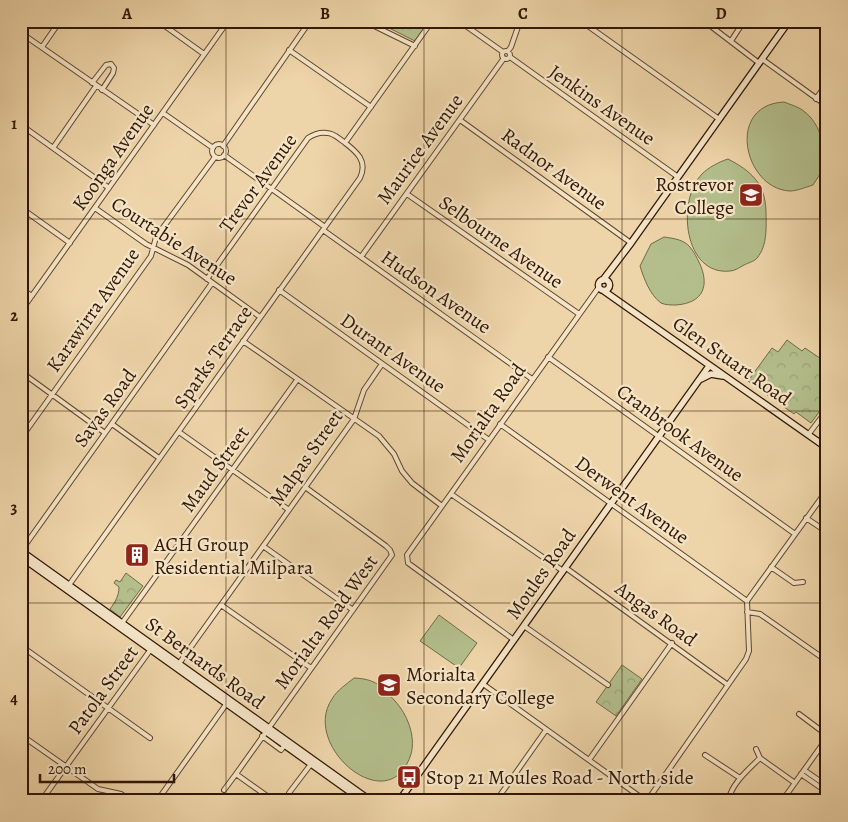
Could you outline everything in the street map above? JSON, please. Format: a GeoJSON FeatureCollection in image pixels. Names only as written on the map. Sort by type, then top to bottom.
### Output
{"type":"FeatureCollection","features":[{"type":"Feature","properties":{"kind":"main road"},"geometry":{"type":"LineString","coordinates":[[615,265],[610,286],[607,290],[601,289],[599,283],[631,243],[789,21]]}},
{"type":"Feature","properties":{"kind":"main road"},"geometry":{"type":"LineString","coordinates":[[603,280],[608,281],[610,286]]}},
{"type":"Feature","properties":{"kind":"main road","name":"Glen Stuart Road"},"geometry":{"type":"LineString","coordinates":[[610,286],[619,300]]}},
{"type":"Feature","properties":{"kind":"main road","name":"Glen Stuart Road"},"geometry":{"type":"LineString","coordinates":[[601,289],[827,448]]}},
{"type":"Feature","properties":{"kind":"main road","name":"Moules Road"},"geometry":{"type":"LineString","coordinates":[[400,801],[709,366]]}},
{"type":"Feature","properties":{"kind":"main road"},"geometry":{"type":"LineString","coordinates":[[699,381],[711,374],[723,376]]}},
{"type":"Feature","properties":{"kind":"main road","name":"St Bernards Road"},"geometry":{"type":"LineString","coordinates":[[21,551],[67,587]]}},
{"type":"Feature","properties":{"kind":"main road","name":"St Bernards Road"},"geometry":{"type":"LineString","coordinates":[[21,557],[152,647],[228,702],[265,732],[360,798]]}},
{"type":"Feature","properties":{"kind":"main road","name":"St Bernards Road"},"geometry":{"type":"LineString","coordinates":[[265,732],[360,798],[371,801]]}},
{"type":"Feature","properties":{"kind":"street"},"geometry":{"type":"LineString","coordinates":[[42,47],[60,21]]}},
{"type":"Feature","properties":{"kind":"street"},"geometry":{"type":"LineString","coordinates":[[158,21],[204,54]]}},
{"type":"Feature","properties":{"kind":"street","name":"Koonga Avenue"},"geometry":{"type":"LineString","coordinates":[[21,311],[228,21]]}},
{"type":"Feature","properties":{"kind":"street"},"geometry":{"type":"LineString","coordinates":[[223,146],[310,21]]}},
{"type":"Feature","properties":{"kind":"street"},"geometry":{"type":"LineString","coordinates":[[364,21],[415,46]]}},
{"type":"Feature","properties":{"kind":"street"},"geometry":{"type":"LineString","coordinates":[[345,143],[432,21]]}},
{"type":"Feature","properties":{"kind":"street"},"geometry":{"type":"LineString","coordinates":[[459,21],[503,52],[508,51],[511,47],[520,21]]}},
{"type":"Feature","properties":{"kind":"street"},"geometry":{"type":"LineString","coordinates":[[581,21],[719,119]]}},
{"type":"Feature","properties":{"kind":"street"},"geometry":{"type":"LineString","coordinates":[[731,41],[744,21]]}},
{"type":"Feature","properties":{"kind":"street"},"geometry":{"type":"LineString","coordinates":[[707,22],[731,41],[827,106]]}},
{"type":"Feature","properties":{"kind":"street"},"geometry":{"type":"LineString","coordinates":[[21,33],[154,125]]}},
{"type":"Feature","properties":{"kind":"street"},"geometry":{"type":"LineString","coordinates":[[289,50],[371,107]]}},
{"type":"Feature","properties":{"kind":"street"},"geometry":{"type":"LineString","coordinates":[[503,52],[504,58],[510,57],[508,51]]}},
{"type":"Feature","properties":{"kind":"street","name":"Jenkins Avenue"},"geometry":{"type":"LineString","coordinates":[[510,57],[678,177]]}},
{"type":"Feature","properties":{"kind":"street","name":"Maurice Avenue"},"geometry":{"type":"LineString","coordinates":[[361,257],[504,58]]}},
{"type":"Feature","properties":{"kind":"street"},"geometry":{"type":"LineString","coordinates":[[53,148],[103,68],[111,64],[114,68],[113,73],[102,90]]}},
{"type":"Feature","properties":{"kind":"street"},"geometry":{"type":"LineString","coordinates":[[816,99],[827,83]]}},
{"type":"Feature","properties":{"kind":"street"},"geometry":{"type":"LineString","coordinates":[[163,113],[213,148]]}},
{"type":"Feature","properties":{"kind":"street","name":"Radnor Avenue"},"geometry":{"type":"LineString","coordinates":[[460,120],[631,243]]}},
{"type":"Feature","properties":{"kind":"street"},"geometry":{"type":"LineString","coordinates":[[21,126],[109,188]]}},
{"type":"Feature","properties":{"kind":"street","name":"Trevor Avenue"},"geometry":{"type":"LineString","coordinates":[[207,279],[308,138],[320,132],[332,134],[345,143]]}},
{"type":"Feature","properties":{"kind":"street","name":"Sparks Terrace"},"geometry":{"type":"LineString","coordinates":[[67,587],[362,173],[360,157],[345,143]]}},
{"type":"Feature","properties":{"kind":"street"},"geometry":{"type":"LineString","coordinates":[[213,148],[216,145],[223,146]]}},
{"type":"Feature","properties":{"kind":"street"},"geometry":{"type":"LineString","coordinates":[[213,148],[212,152],[215,157],[219,158],[226,151],[223,146]]}},
{"type":"Feature","properties":{"kind":"street","name":"Hudson Avenue"},"geometry":{"type":"LineString","coordinates":[[224,155],[361,257],[532,379]]}},
{"type":"Feature","properties":{"kind":"street","name":"Karawirra Avenue"},"geometry":{"type":"LineString","coordinates":[[21,438],[151,256],[156,237],[215,157]]}},
{"type":"Feature","properties":{"kind":"street","name":"Selbourne Avenue"},"geometry":{"type":"LineString","coordinates":[[407,194],[579,314]]}},
{"type":"Feature","properties":{"kind":"street"},"geometry":{"type":"LineString","coordinates":[[21,208],[70,243]]}},
{"type":"Feature","properties":{"kind":"street","name":"Courtabie Avenue"},"geometry":{"type":"LineString","coordinates":[[95,208],[154,248],[188,265],[260,317]]}},
{"type":"Feature","properties":{"kind":"street","name":"Savas Road"},"geometry":{"type":"LineString","coordinates":[[21,551],[212,283]]}},
{"type":"Feature","properties":{"kind":"street"},"geometry":{"type":"LineString","coordinates":[[21,289],[32,296]]}},
{"type":"Feature","properties":{"kind":"street","name":"Morialta Road"},"geometry":{"type":"LineString","coordinates":[[514,640],[408,563],[406,559],[532,379],[579,314],[601,289]]}},
{"type":"Feature","properties":{"kind":"street","name":"Durant Avenue"},"geometry":{"type":"LineString","coordinates":[[279,290],[489,440]]}},
{"type":"Feature","properties":{"kind":"street"},"geometry":{"type":"LineString","coordinates":[[243,341],[379,436],[394,454],[402,471],[412,483],[442,506]]}},
{"type":"Feature","properties":{"kind":"street","name":"Cranbrook Avenue"},"geometry":{"type":"LineString","coordinates":[[548,357],[795,534]]}},
{"type":"Feature","properties":{"kind":"street","name":"Malpas Street"},"geometry":{"type":"LineString","coordinates":[[177,665],[354,419],[364,390],[382,364]]}},
{"type":"Feature","properties":{"kind":"street"},"geometry":{"type":"LineString","coordinates":[[21,372],[105,433]]}},
{"type":"Feature","properties":{"kind":"street","name":"Maud Street"},"geometry":{"type":"LineString","coordinates":[[121,625],[298,380]]}},
{"type":"Feature","properties":{"kind":"street"},"geometry":{"type":"LineString","coordinates":[[808,435],[827,410]]}},
{"type":"Feature","properties":{"kind":"street"},"geometry":{"type":"LineString","coordinates":[[112,424],[159,458]]}},
{"type":"Feature","properties":{"kind":"street","name":"Derwent Avenue"},"geometry":{"type":"LineString","coordinates":[[500,424],[747,601]]}},
{"type":"Feature","properties":{"kind":"street"},"geometry":{"type":"LineString","coordinates":[[179,432],[289,510]]}},
{"type":"Feature","properties":{"kind":"street","name":"Morialta Road West"},"geometry":{"type":"LineString","coordinates":[[224,790],[390,560],[392,553],[382,542],[305,487]]}},
{"type":"Feature","properties":{"kind":"street"},"geometry":{"type":"LineString","coordinates":[[483,684],[646,801],[748,655],[747,601],[827,490]]}},
{"type":"Feature","properties":{"kind":"street","name":"Angas Road"},"geometry":{"type":"LineString","coordinates":[[451,494],[672,643],[728,685]]}},
{"type":"Feature","properties":{"kind":"street"},"geometry":{"type":"LineString","coordinates":[[806,518],[827,532]]}},
{"type":"Feature","properties":{"kind":"street"},"geometry":{"type":"LineString","coordinates":[[263,546],[353,610]]}},
{"type":"Feature","properties":{"kind":"street"},"geometry":{"type":"LineString","coordinates":[[771,567],[794,583],[803,582]]}},
{"type":"Feature","properties":{"kind":"street"},"geometry":{"type":"LineString","coordinates":[[221,605],[312,668]]}},
{"type":"Feature","properties":{"kind":"street"},"geometry":{"type":"LineString","coordinates":[[747,612],[760,614],[827,661]]}},
{"type":"Feature","properties":{"kind":"street"},"geometry":{"type":"LineString","coordinates":[[524,626],[608,685]]}},
{"type":"Feature","properties":{"kind":"street"},"geometry":{"type":"LineString","coordinates":[[589,760],[672,643]]}},
{"type":"Feature","properties":{"kind":"street"},"geometry":{"type":"LineString","coordinates":[[21,646],[150,738]]}},
{"type":"Feature","properties":{"kind":"street","name":"Patola Street"},"geometry":{"type":"LineString","coordinates":[[41,801],[152,647]]}},
{"type":"Feature","properties":{"kind":"street"},"geometry":{"type":"LineString","coordinates":[[157,801],[228,702]]}},
{"type":"Feature","properties":{"kind":"street"},"geometry":{"type":"LineString","coordinates":[[782,801],[827,736],[799,714]]}},
{"type":"Feature","properties":{"kind":"street"},"geometry":{"type":"LineString","coordinates":[[496,801],[546,730]]}},
{"type":"Feature","properties":{"kind":"street"},"geometry":{"type":"LineString","coordinates":[[21,735],[98,789],[121,794],[131,801]]}},
{"type":"Feature","properties":{"kind":"street"},"geometry":{"type":"LineString","coordinates":[[756,749],[760,758],[795,783]]}},
{"type":"Feature","properties":{"kind":"street"},"geometry":{"type":"LineString","coordinates":[[705,755],[740,778]]}},
{"type":"Feature","properties":{"kind":"street"},"geometry":{"type":"LineString","coordinates":[[728,801],[730,793],[740,778],[760,758]]}},
{"type":"Feature","properties":{"kind":"street"},"geometry":{"type":"LineString","coordinates":[[287,801],[289,793],[311,764]]}},
{"type":"Feature","properties":{"kind":"street"},"geometry":{"type":"LineString","coordinates":[[803,772],[827,786]]}},
{"type":"Feature","properties":{"kind":"street"},"geometry":{"type":"LineString","coordinates":[[803,772],[827,792]]}},
{"type":"Feature","properties":{"kind":"street"},"geometry":{"type":"LineString","coordinates":[[236,774],[274,801]]}},
{"type":"Feature","properties":{"kind":"green space"},"geometry":{"type":"Polygon","coordinates":[[[375,21],[429,21],[415,41],[375,21]]]}},
{"type":"Feature","properties":{"kind":"green space"},"geometry":{"type":"Polygon","coordinates":[[[784,102],[799,108],[812,119],[820,134],[824,151],[820,175],[813,185],[793,191],[774,187],[761,177],[752,163],[748,147],[748,131],[754,117],[765,107],[784,102]]]}},
{"type":"Feature","properties":{"kind":"green space"},"geometry":{"type":"Polygon","coordinates":[[[728,159],[744,168],[760,185],[766,211],[766,235],[761,253],[755,260],[736,270],[730,271],[715,269],[703,262],[694,250],[689,235],[687,218],[689,201],[694,186],[702,174],[714,165],[728,159]]]}},
{"type":"Feature","properties":{"kind":"green space"},"geometry":{"type":"Polygon","coordinates":[[[664,237],[686,243],[699,262],[704,285],[698,297],[693,301],[676,305],[661,303],[654,296],[646,281],[640,266],[651,244],[664,237]]]}},
{"type":"Feature","properties":{"kind":"green space"},"geometry":{"type":"Polygon","coordinates":[[[787,340],[802,351],[805,348],[827,363],[824,369],[827,372],[827,401],[811,423],[796,412],[794,414],[748,381],[772,348],[778,352],[787,340]]]}},
{"type":"Feature","properties":{"kind":"green space"},"geometry":{"type":"Polygon","coordinates":[[[126,573],[143,586],[120,617],[110,609],[119,590],[119,587],[114,583],[116,580],[120,582],[126,573]]]}},
{"type":"Feature","properties":{"kind":"green space"},"geometry":{"type":"Polygon","coordinates":[[[439,615],[477,643],[459,668],[420,641],[439,615]]]}},
{"type":"Feature","properties":{"kind":"green space"},"geometry":{"type":"Polygon","coordinates":[[[622,665],[642,679],[616,716],[596,702],[622,665]]]}},
{"type":"Feature","properties":{"kind":"green space"},"geometry":{"type":"Polygon","coordinates":[[[354,678],[368,680],[382,687],[399,706],[407,719],[412,740],[411,754],[400,773],[385,781],[368,779],[352,770],[337,755],[328,737],[325,718],[332,699],[339,690],[354,678]]]}},
{"type":"Feature","properties":{"kind":"place","name":"Rostrevor College"},"geometry":{"type":"Point","coordinates":[751,195]}},
{"type":"Feature","properties":{"kind":"place","name":"ACH Group Residential Milpara"},"geometry":{"type":"Point","coordinates":[137,555]}},
{"type":"Feature","properties":{"kind":"place","name":"Morialta Secondary College"},"geometry":{"type":"Point","coordinates":[389,685]}},
{"type":"Feature","properties":{"kind":"place","name":"Stop 21 Moules Road - North side"},"geometry":{"type":"Point","coordinates":[409,777]}}]}
